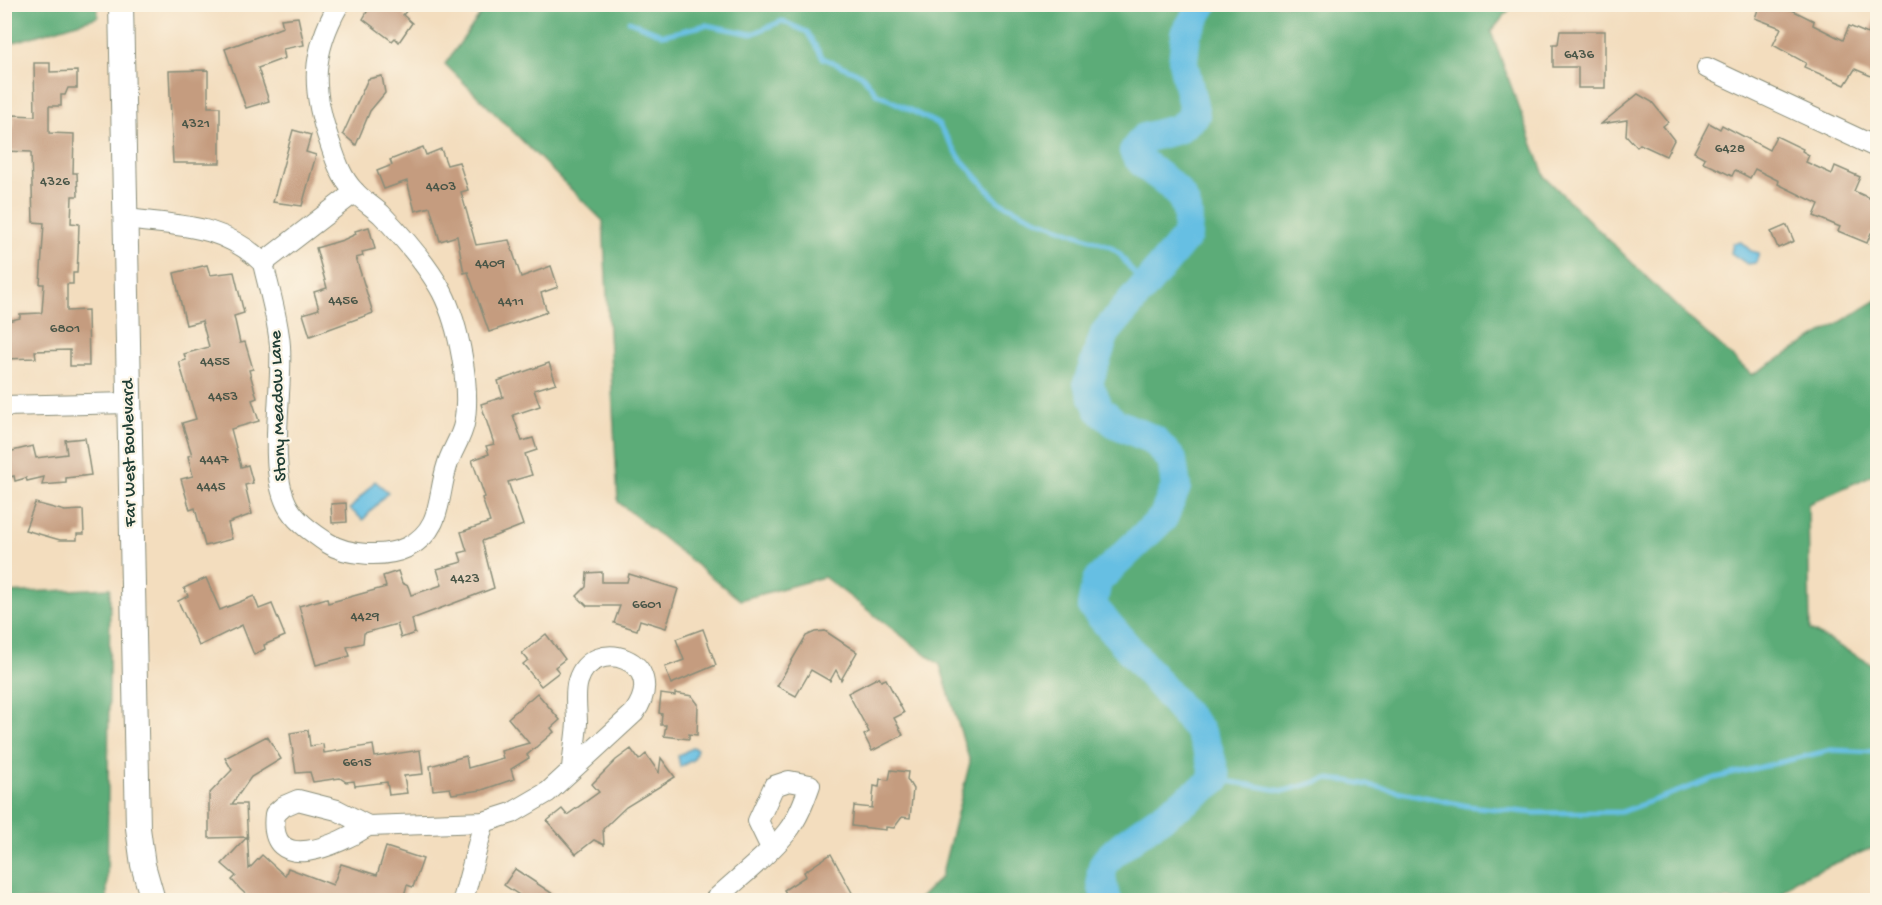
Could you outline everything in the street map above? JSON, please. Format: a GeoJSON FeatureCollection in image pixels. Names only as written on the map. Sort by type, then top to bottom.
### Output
{"type":"FeatureCollection","features":[{"type":"Feature","properties":{"kind":"street","name":"Far West Boulevard"},"geometry":{"type":"LineString","coordinates":[[122,4],[138,828],[143,865],[153,900]]}},
{"type":"Feature","properties":{"kind":"street","name":"Stony Meadow Lane"},"geometry":{"type":"LineString","coordinates":[[263,263],[280,346],[278,480],[287,506],[303,525],[332,546],[361,554],[388,552],[408,547],[425,534],[437,518],[447,465],[464,424],[465,404],[458,342],[443,294],[429,271],[380,213],[355,192],[340,172],[325,130],[318,104],[315,78],[319,49],[326,27],[339,4]]}},
{"type":"Feature","properties":{"kind":"street"},"geometry":{"type":"LineString","coordinates":[[1707,68],[1878,148]]}},
{"type":"Feature","properties":{"kind":"street"},"geometry":{"type":"LineString","coordinates":[[126,219],[222,234],[248,249],[263,263],[355,192]]}},
{"type":"Feature","properties":{"kind":"street"},"geometry":{"type":"LineString","coordinates":[[4,405],[129,403]]}},
{"type":"Feature","properties":{"kind":"street"},"geometry":{"type":"LineString","coordinates":[[368,826],[484,822],[512,813],[548,792],[634,713],[643,700],[645,686],[641,671],[628,660],[616,655],[597,659],[585,669],[578,682],[577,727],[572,769]]}},
{"type":"Feature","properties":{"kind":"street"},"geometry":{"type":"LineString","coordinates":[[463,900],[484,822]]}},
{"type":"Feature","properties":{"kind":"street"},"geometry":{"type":"LineString","coordinates":[[715,900],[771,848]]}},
{"type":"Feature","properties":{"kind":"green space"},"geometry":{"type":"Polygon","coordinates":[[[5,4],[97,5],[98,17],[5,45],[5,4]]]}},
{"type":"Feature","properties":{"kind":"green space"},"geometry":{"type":"Polygon","coordinates":[[[488,4],[1513,5],[1491,32],[1545,177],[1675,305],[1752,375],[1877,300],[1877,473],[1808,504],[1810,630],[1877,667],[1877,846],[1795,880],[1776,900],[918,900],[941,877],[970,762],[940,665],[824,577],[740,600],[618,502],[603,221],[445,64],[488,4]]]}},
{"type":"Feature","properties":{"kind":"green space"},"geometry":{"type":"Polygon","coordinates":[[[110,588],[107,897],[110,900],[5,900],[5,593],[110,588]]]}},
{"type":"Feature","properties":{"kind":"water"},"geometry":{"type":"Polygon","coordinates":[[[1741,242],[1751,251],[1759,253],[1756,263],[1747,264],[1731,253],[1733,243],[1741,242]]]}},
{"type":"Feature","properties":{"kind":"water"},"geometry":{"type":"Polygon","coordinates":[[[375,481],[388,492],[363,520],[350,509],[375,481]]]}},
{"type":"Feature","properties":{"kind":"water"},"geometry":{"type":"Polygon","coordinates":[[[693,747],[697,749],[694,759],[680,767],[678,756],[693,747]]]}},
{"type":"Feature","properties":{"kind":"building"},"geometry":{"type":"Polygon","coordinates":[[[358,4],[412,4],[403,15],[412,23],[399,42],[395,38],[392,41],[363,19],[367,12],[358,4]]]}},
{"type":"Feature","properties":{"kind":"building"},"geometry":{"type":"Polygon","coordinates":[[[1760,4],[1780,4],[1814,21],[1813,25],[1843,40],[1849,26],[1868,34],[1878,12],[1878,79],[1855,69],[1845,85],[1804,67],[1806,63],[1773,45],[1781,28],[1755,18],[1760,4]]]}},
{"type":"Feature","properties":{"kind":"building"},"geometry":{"type":"Polygon","coordinates":[[[298,17],[304,45],[283,49],[285,58],[258,68],[269,101],[246,108],[225,49],[283,27],[281,19],[298,17]]]}},
{"type":"Feature","properties":{"kind":"building"},"geometry":{"type":"Polygon","coordinates":[[[1560,31],[1605,31],[1605,88],[1578,88],[1578,67],[1553,67],[1553,44],[1558,44],[1560,31]]]}},
{"type":"Feature","properties":{"kind":"building"},"geometry":{"type":"Polygon","coordinates":[[[34,63],[50,63],[50,72],[77,71],[77,88],[68,88],[65,95],[61,95],[61,106],[49,106],[49,133],[74,134],[73,173],[77,173],[78,196],[72,196],[71,223],[79,224],[78,253],[77,273],[73,273],[73,284],[67,284],[67,311],[88,310],[89,366],[70,366],[70,350],[35,351],[36,358],[4,359],[4,322],[20,318],[20,314],[41,313],[42,311],[44,284],[40,284],[44,223],[33,222],[31,152],[4,151],[4,128],[13,128],[13,115],[35,116],[34,63]]]}},
{"type":"Feature","properties":{"kind":"building"},"geometry":{"type":"Polygon","coordinates":[[[208,70],[208,107],[220,107],[220,163],[173,163],[169,71],[208,70]]]}},
{"type":"Feature","properties":{"kind":"building"},"geometry":{"type":"Polygon","coordinates":[[[382,76],[385,93],[370,111],[356,145],[343,134],[368,79],[382,76]]]}},
{"type":"Feature","properties":{"kind":"building"},"geometry":{"type":"Polygon","coordinates":[[[1638,94],[1652,102],[1668,122],[1663,126],[1674,140],[1666,156],[1640,144],[1637,147],[1626,135],[1627,120],[1601,124],[1638,94]]]}},
{"type":"Feature","properties":{"kind":"building"},"geometry":{"type":"Polygon","coordinates":[[[1709,123],[1720,129],[1722,125],[1769,150],[1776,136],[1803,149],[1802,151],[1809,155],[1806,162],[1832,174],[1835,166],[1860,177],[1854,191],[1878,202],[1878,236],[1871,233],[1867,243],[1838,231],[1840,227],[1814,216],[1819,204],[1778,184],[1779,181],[1755,169],[1750,178],[1735,170],[1732,176],[1703,162],[1705,158],[1694,152],[1709,123]]]}},
{"type":"Feature","properties":{"kind":"building"},"geometry":{"type":"Polygon","coordinates":[[[293,130],[311,135],[306,152],[316,155],[302,206],[273,202],[293,130]]]}},
{"type":"Feature","properties":{"kind":"building"},"geometry":{"type":"Polygon","coordinates":[[[423,147],[426,155],[441,149],[447,165],[459,162],[468,190],[461,192],[476,245],[509,240],[521,277],[551,266],[558,287],[541,293],[547,312],[489,332],[468,272],[464,273],[457,236],[440,241],[430,207],[415,211],[407,181],[384,189],[377,171],[392,165],[390,160],[423,147]]]}},
{"type":"Feature","properties":{"kind":"building"},"geometry":{"type":"Polygon","coordinates":[[[1787,225],[1794,241],[1778,248],[1771,232],[1787,225]]]}},
{"type":"Feature","properties":{"kind":"building"},"geometry":{"type":"Polygon","coordinates":[[[369,227],[375,249],[362,252],[363,256],[356,258],[373,313],[310,336],[303,314],[319,309],[314,292],[327,288],[316,248],[343,240],[356,234],[355,231],[369,227]]]}},
{"type":"Feature","properties":{"kind":"building"},"geometry":{"type":"Polygon","coordinates":[[[207,265],[210,275],[234,272],[244,313],[234,316],[240,343],[245,342],[253,369],[249,370],[257,398],[252,400],[259,421],[231,429],[241,467],[248,465],[253,483],[245,485],[252,514],[228,523],[232,539],[205,546],[195,508],[190,510],[181,479],[193,476],[188,456],[192,455],[182,423],[196,419],[179,362],[186,360],[184,354],[209,347],[202,321],[186,325],[174,273],[207,265]]]}},
{"type":"Feature","properties":{"kind":"building"},"geometry":{"type":"Polygon","coordinates":[[[549,363],[556,383],[534,390],[540,406],[513,415],[522,441],[533,438],[537,450],[525,454],[532,475],[508,482],[523,525],[482,541],[494,588],[412,619],[415,633],[401,638],[397,624],[364,633],[363,643],[347,647],[350,656],[316,665],[299,606],[327,598],[328,603],[386,587],[383,576],[398,571],[402,583],[408,586],[411,595],[442,585],[437,569],[462,562],[459,553],[467,551],[461,532],[490,522],[482,498],[485,497],[472,460],[489,454],[486,446],[494,444],[481,404],[503,397],[498,381],[549,363]]]}},
{"type":"Feature","properties":{"kind":"building"},"geometry":{"type":"Polygon","coordinates":[[[85,438],[91,475],[66,478],[66,483],[42,485],[44,477],[27,481],[26,478],[15,481],[14,476],[6,478],[4,453],[33,446],[36,458],[67,454],[65,440],[85,438]]]}},
{"type":"Feature","properties":{"kind":"building"},"geometry":{"type":"Polygon","coordinates":[[[35,503],[65,511],[83,510],[84,534],[77,534],[77,540],[60,540],[25,530],[35,503]]]}},
{"type":"Feature","properties":{"kind":"building"},"geometry":{"type":"Polygon","coordinates":[[[346,503],[347,522],[332,523],[331,504],[346,503]]]}},
{"type":"Feature","properties":{"kind":"building"},"geometry":{"type":"Polygon","coordinates":[[[602,572],[602,582],[627,582],[629,574],[678,589],[666,628],[640,620],[637,630],[614,623],[620,606],[587,606],[577,596],[586,587],[587,573],[602,572]]]}},
{"type":"Feature","properties":{"kind":"building"},"geometry":{"type":"Polygon","coordinates":[[[206,578],[220,610],[254,596],[259,609],[272,604],[285,636],[264,645],[265,649],[254,655],[242,625],[199,646],[178,601],[188,596],[184,588],[206,578]]]}},
{"type":"Feature","properties":{"kind":"building"},"geometry":{"type":"Polygon","coordinates":[[[703,629],[716,665],[671,684],[665,667],[684,660],[676,639],[703,629]]]}},
{"type":"Feature","properties":{"kind":"building"},"geometry":{"type":"Polygon","coordinates":[[[825,631],[857,652],[841,680],[836,670],[830,681],[811,670],[796,696],[777,686],[806,636],[825,631]]]}},
{"type":"Feature","properties":{"kind":"building"},"geometry":{"type":"Polygon","coordinates":[[[546,634],[565,659],[555,667],[559,672],[541,686],[523,664],[528,660],[522,653],[546,634]]]}},
{"type":"Feature","properties":{"kind":"building"},"geometry":{"type":"Polygon","coordinates":[[[879,677],[881,681],[886,679],[904,713],[894,718],[903,735],[872,751],[864,735],[869,732],[848,693],[879,677]]]}},
{"type":"Feature","properties":{"kind":"building"},"geometry":{"type":"Polygon","coordinates":[[[537,693],[560,720],[551,728],[554,732],[527,755],[529,758],[511,769],[514,779],[482,790],[452,794],[450,788],[433,790],[430,766],[466,756],[468,768],[503,758],[501,751],[529,743],[508,718],[537,693]]]}},
{"type":"Feature","properties":{"kind":"building"},"geometry":{"type":"Polygon","coordinates":[[[675,693],[692,696],[698,704],[697,735],[689,734],[689,739],[664,736],[666,725],[661,725],[662,714],[659,713],[661,694],[675,696],[675,693]]]}},
{"type":"Feature","properties":{"kind":"building"},"geometry":{"type":"Polygon","coordinates":[[[308,730],[310,746],[323,744],[324,753],[373,745],[375,757],[420,750],[423,774],[404,776],[407,793],[389,795],[387,782],[355,786],[354,781],[346,782],[340,778],[313,782],[310,772],[296,773],[290,733],[308,730]]]}},
{"type":"Feature","properties":{"kind":"building"},"geometry":{"type":"Polygon","coordinates":[[[267,736],[281,759],[251,777],[232,804],[246,804],[249,869],[262,855],[285,876],[288,868],[333,885],[341,864],[377,875],[386,847],[423,859],[413,887],[407,885],[403,899],[396,896],[395,900],[378,900],[365,895],[363,900],[252,900],[232,880],[236,876],[222,864],[247,837],[209,838],[209,794],[232,770],[225,758],[267,736]]]}},
{"type":"Feature","properties":{"kind":"building"},"geometry":{"type":"Polygon","coordinates":[[[631,749],[639,760],[646,754],[659,773],[661,758],[675,777],[626,807],[603,829],[604,845],[594,840],[576,854],[547,821],[562,809],[567,815],[599,792],[592,784],[616,760],[631,749]]]}},
{"type":"Feature","properties":{"kind":"building"},"geometry":{"type":"Polygon","coordinates":[[[891,770],[908,772],[907,779],[913,789],[910,818],[902,817],[894,828],[886,827],[886,830],[852,826],[854,806],[872,808],[874,786],[879,787],[880,779],[889,780],[891,770]]]}},
{"type":"Feature","properties":{"kind":"building"},"geometry":{"type":"Polygon","coordinates":[[[831,854],[856,900],[790,900],[784,890],[806,876],[804,872],[831,854]]]}},
{"type":"Feature","properties":{"kind":"building"},"geometry":{"type":"Polygon","coordinates":[[[515,869],[562,900],[515,900],[519,895],[504,885],[515,869]]]}},
{"type":"Feature","properties":{"kind":"waterway"},"geometry":{"type":"LineString","coordinates":[[1107,900],[1102,873],[1104,864],[1110,856],[1216,779],[1208,749],[1198,729],[1092,606],[1097,581],[1163,518],[1176,487],[1172,460],[1154,440],[1115,423],[1099,409],[1088,383],[1105,333],[1187,236],[1188,214],[1178,192],[1147,167],[1134,151],[1144,138],[1178,129],[1195,115],[1183,62],[1186,33],[1203,4]]}},
{"type":"Feature","properties":{"kind":"waterway"},"geometry":{"type":"LineString","coordinates":[[629,21],[664,35],[706,25],[752,34],[782,21],[807,32],[823,58],[862,75],[876,93],[938,124],[960,158],[998,201],[1033,218],[1109,246],[1119,253],[1144,287]]}},
{"type":"Feature","properties":{"kind":"waterway"},"geometry":{"type":"LineString","coordinates":[[1216,779],[1284,791],[1327,779],[1349,781],[1468,806],[1534,813],[1621,812],[1715,778],[1831,750],[1878,752]]}}]}
